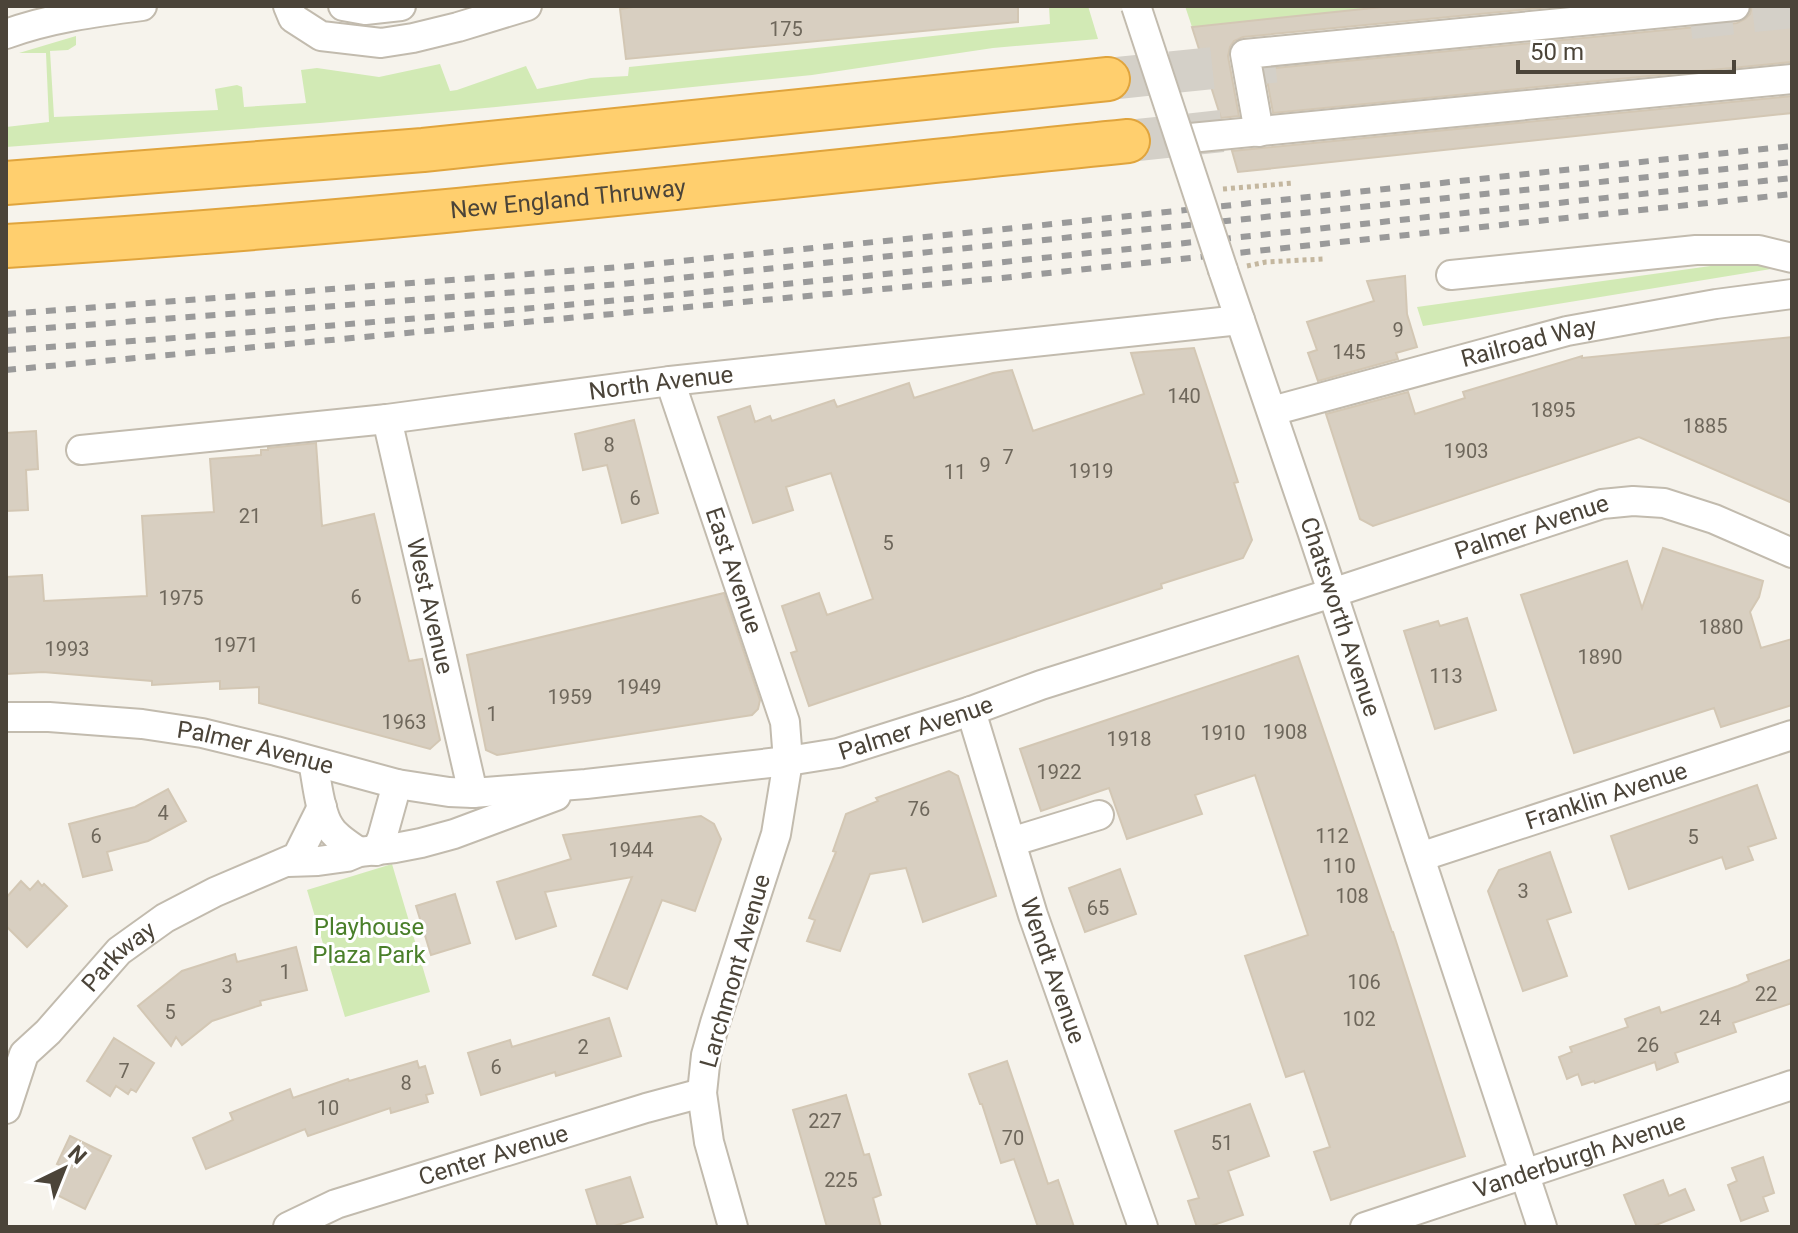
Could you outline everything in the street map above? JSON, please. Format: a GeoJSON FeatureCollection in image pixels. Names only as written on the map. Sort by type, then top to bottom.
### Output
{"type":"FeatureCollection","features":[{"type":"Feature","properties":{"kind":"highway"},"geometry":{"type":"LineString","coordinates":[[6,183],[423,150],[1108,79]]}},
{"type":"Feature","properties":{"kind":"highway","name":"New England Thruway"},"geometry":{"type":"LineString","coordinates":[[6,246],[428,212],[1128,141]]}},
{"type":"Feature","properties":{"kind":"street"},"geometry":{"type":"LineString","coordinates":[[6,34],[59,18],[142,6]]}},
{"type":"Feature","properties":{"kind":"street"},"geometry":{"type":"LineString","coordinates":[[288,6],[293,18],[321,36],[381,43],[458,27],[527,6]]}},
{"type":"Feature","properties":{"kind":"street"},"geometry":{"type":"LineString","coordinates":[[343,6],[365,10],[401,6]]}},
{"type":"Feature","properties":{"kind":"street","name":"Chatsworth Avenue"},"geometry":{"type":"LineString","coordinates":[[1136,6],[1542,1227]]}},
{"type":"Feature","properties":{"kind":"street"},"geometry":{"type":"LineString","coordinates":[[1259,132],[1245,54],[1735,6]]}},
{"type":"Feature","properties":{"kind":"street"},"geometry":{"type":"LineString","coordinates":[[1180,139],[1792,79]]}},
{"type":"Feature","properties":{"kind":"street"},"geometry":{"type":"LineString","coordinates":[[1451,275],[1696,250],[1759,250],[1792,258]]}},
{"type":"Feature","properties":{"kind":"street","name":"Railroad Way"},"geometry":{"type":"LineString","coordinates":[[1272,411],[1567,331],[1716,304],[1792,294]]}},
{"type":"Feature","properties":{"kind":"street","name":"North Avenue"},"geometry":{"type":"LineString","coordinates":[[81,450],[387,419],[670,381],[1240,320]]}},
{"type":"Feature","properties":{"kind":"street","name":"East Avenue"},"geometry":{"type":"LineString","coordinates":[[670,381],[785,722],[788,761]]}},
{"type":"Feature","properties":{"kind":"street","name":"West Avenue"},"geometry":{"type":"LineString","coordinates":[[387,419],[473,793]]}},
{"type":"Feature","properties":{"kind":"street","name":"Palmer Avenue"},"geometry":{"type":"LineString","coordinates":[[6,717],[142,724],[202,733],[397,784],[449,792],[586,784],[838,753],[1602,504],[1633,501],[1664,503],[1702,515],[1792,553]]}},
{"type":"Feature","properties":{"kind":"street","name":"Wendt Avenue"},"geometry":{"type":"LineString","coordinates":[[971,711],[1033,915],[1143,1227]]}},
{"type":"Feature","properties":{"kind":"street","name":"Franklin Avenue"},"geometry":{"type":"LineString","coordinates":[[1420,857],[1792,735]]}},
{"type":"Feature","properties":{"kind":"street","name":"Larchmont Avenue"},"geometry":{"type":"LineString","coordinates":[[733,1227],[709,1142],[702,1093],[706,1055],[776,834],[788,761]]}},
{"type":"Feature","properties":{"kind":"street"},"geometry":{"type":"LineString","coordinates":[[313,762],[329,827],[343,840],[368,851],[382,838],[397,784]]}},
{"type":"Feature","properties":{"kind":"street","name":"Parkway"},"geometry":{"type":"LineString","coordinates":[[6,1109],[15,1055],[48,1032],[119,951],[165,918],[215,892],[288,862],[347,857],[421,843],[454,834],[586,784]]}},
{"type":"Feature","properties":{"kind":"street"},"geometry":{"type":"LineString","coordinates":[[288,862],[297,857],[322,807]]}},
{"type":"Feature","properties":{"kind":"street"},"geometry":{"type":"LineString","coordinates":[[1011,842],[1099,815]]}},
{"type":"Feature","properties":{"kind":"street","name":"Vanderburgh Avenue"},"geometry":{"type":"LineString","coordinates":[[1365,1227],[1792,1085]]}},
{"type":"Feature","properties":{"kind":"street","name":"Center Avenue"},"geometry":{"type":"LineString","coordinates":[[288,1227],[336,1204],[702,1093]]}},
{"type":"Feature","properties":{"kind":"path"},"geometry":{"type":"LineString","coordinates":[[1197,192],[1294,183]]}},
{"type":"Feature","properties":{"kind":"path"},"geometry":{"type":"LineString","coordinates":[[1223,270],[1266,262],[1323,259]]}},
{"type":"Feature","properties":{"kind":"green space"},"geometry":{"type":"Polygon","coordinates":[[[1049,6],[1088,6],[1098,39],[993,48],[812,75],[496,107],[6,147],[6,127],[49,122],[46,53],[19,53],[76,36],[76,45],[68,50],[50,51],[54,117],[218,110],[215,89],[237,85],[242,87],[244,107],[306,103],[301,70],[317,68],[379,77],[440,64],[450,91],[526,66],[537,89],[591,78],[628,76],[629,67],[1050,24],[1049,6]]]}},
{"type":"Feature","properties":{"kind":"green space"},"geometry":{"type":"Polygon","coordinates":[[[1185,6],[1392,6],[1192,27],[1185,6]]]}},
{"type":"Feature","properties":{"kind":"green space"},"geometry":{"type":"Polygon","coordinates":[[[1768,258],[1771,269],[1423,326],[1417,307],[1768,258]]]}},
{"type":"Feature","properties":{"kind":"green space","name":"Playhouse Plaza Park"},"geometry":{"type":"Polygon","coordinates":[[[392,864],[430,992],[345,1017],[307,890],[392,864]]]}},
{"type":"Feature","properties":{"kind":"building"},"geometry":{"type":"Polygon","coordinates":[[[640,6],[1018,6],[1018,22],[626,59],[620,9],[640,6]]]}},
{"type":"Feature","properties":{"kind":"building"},"geometry":{"type":"Polygon","coordinates":[[[1392,6],[1561,6],[1243,37],[1234,41],[1228,56],[1239,116],[1221,118],[1192,27],[1392,6]]]}},
{"type":"Feature","properties":{"kind":"building"},"geometry":{"type":"Polygon","coordinates":[[[1752,6],[1792,6],[1792,62],[1273,113],[1265,69],[1737,23],[1750,14],[1752,6]]]}},
{"type":"Feature","properties":{"kind":"building"},"geometry":{"type":"Polygon","coordinates":[[[1792,96],[1792,113],[1238,172],[1232,151],[1792,96]]]}},
{"type":"Feature","properties":{"kind":"building"},"geometry":{"type":"Polygon","coordinates":[[[1405,276],[1407,314],[1417,347],[1396,353],[1398,359],[1318,381],[1308,353],[1317,350],[1307,322],[1374,301],[1367,281],[1405,276]]]}},
{"type":"Feature","properties":{"kind":"building"},"geometry":{"type":"Polygon","coordinates":[[[1792,337],[1792,503],[1639,437],[1373,526],[1360,519],[1326,414],[1408,392],[1415,414],[1465,398],[1463,392],[1582,356],[1792,337]]]}},
{"type":"Feature","properties":{"kind":"building"},"geometry":{"type":"Polygon","coordinates":[[[1194,348],[1238,482],[1234,483],[1252,540],[1243,558],[809,706],[791,653],[797,651],[782,606],[819,593],[827,615],[873,599],[831,473],[786,487],[793,510],[753,523],[718,417],[750,406],[755,422],[770,416],[772,421],[834,400],[837,407],[909,383],[914,398],[1012,370],[1033,431],[1144,394],[1131,353],[1194,348]]]}},
{"type":"Feature","properties":{"kind":"building"},"geometry":{"type":"Polygon","coordinates":[[[634,420],[658,513],[622,523],[607,465],[583,470],[575,434],[634,420]]]}},
{"type":"Feature","properties":{"kind":"building"},"geometry":{"type":"Polygon","coordinates":[[[36,431],[38,469],[26,470],[28,510],[6,511],[6,433],[36,431]]]}},
{"type":"Feature","properties":{"kind":"building"},"geometry":{"type":"Polygon","coordinates":[[[316,443],[322,526],[374,514],[409,661],[422,659],[440,740],[430,749],[259,703],[259,687],[220,689],[220,681],[152,685],[152,681],[43,672],[6,674],[6,577],[42,575],[44,601],[147,596],[142,516],[214,512],[210,459],[261,455],[261,450],[268,448],[316,443]]]}},
{"type":"Feature","properties":{"kind":"building"},"geometry":{"type":"Polygon","coordinates":[[[1663,548],[1763,581],[1759,597],[1750,612],[1761,648],[1792,639],[1792,705],[1721,727],[1714,708],[1574,753],[1521,595],[1627,561],[1642,608],[1663,548]]]}},
{"type":"Feature","properties":{"kind":"building"},"geometry":{"type":"Polygon","coordinates":[[[724,593],[760,700],[758,709],[752,715],[497,755],[486,750],[467,655],[724,593]]]}},
{"type":"Feature","properties":{"kind":"building"},"geometry":{"type":"Polygon","coordinates":[[[1467,618],[1496,710],[1435,729],[1404,631],[1438,621],[1440,626],[1467,618]]]}},
{"type":"Feature","properties":{"kind":"building"},"geometry":{"type":"Polygon","coordinates":[[[1298,656],[1393,932],[1465,1156],[1331,1200],[1314,1152],[1330,1147],[1304,1071],[1286,1077],[1245,956],[1308,935],[1255,775],[1195,795],[1202,814],[1127,839],[1109,788],[1041,811],[1020,749],[1298,656]]]}},
{"type":"Feature","properties":{"kind":"building"},"geometry":{"type":"Polygon","coordinates":[[[949,771],[958,776],[996,896],[923,922],[906,868],[870,874],[840,951],[807,941],[815,920],[809,918],[836,852],[833,851],[846,814],[878,801],[876,798],[949,771]]]}},
{"type":"Feature","properties":{"kind":"building"},"geometry":{"type":"Polygon","coordinates":[[[1757,785],[1776,838],[1748,847],[1753,860],[1726,869],[1722,857],[1629,889],[1611,836],[1757,785]]]}},
{"type":"Feature","properties":{"kind":"building"},"geometry":{"type":"Polygon","coordinates":[[[168,789],[186,821],[148,841],[107,852],[112,870],[83,877],[69,824],[135,807],[168,789]]]}},
{"type":"Feature","properties":{"kind":"building"},"geometry":{"type":"Polygon","coordinates":[[[701,816],[714,824],[721,839],[695,911],[662,900],[627,989],[593,975],[632,877],[545,892],[556,926],[516,939],[497,882],[571,859],[563,835],[701,816]]]}},
{"type":"Feature","properties":{"kind":"building"},"geometry":{"type":"Polygon","coordinates":[[[1550,852],[1571,912],[1547,920],[1567,976],[1523,991],[1488,891],[1499,870],[1550,852]]]}},
{"type":"Feature","properties":{"kind":"building"},"geometry":{"type":"Polygon","coordinates":[[[1120,869],[1136,914],[1085,932],[1069,888],[1120,869]]]}},
{"type":"Feature","properties":{"kind":"building"},"geometry":{"type":"Polygon","coordinates":[[[21,881],[30,890],[38,881],[42,886],[44,884],[67,906],[27,947],[6,926],[6,898],[21,881]]]}},
{"type":"Feature","properties":{"kind":"building"},"geometry":{"type":"Polygon","coordinates":[[[455,894],[470,943],[431,955],[416,906],[455,894]]]}},
{"type":"Feature","properties":{"kind":"building"},"geometry":{"type":"Polygon","coordinates":[[[296,947],[307,990],[260,1001],[261,1005],[212,1021],[182,1045],[176,1037],[171,1046],[138,1006],[182,971],[235,954],[237,962],[296,947]]]}},
{"type":"Feature","properties":{"kind":"building"},"geometry":{"type":"Polygon","coordinates":[[[1792,959],[1792,1003],[1733,1023],[1736,1032],[1675,1053],[1678,1062],[1657,1070],[1655,1062],[1595,1083],[1582,1085],[1578,1074],[1567,1079],[1559,1057],[1572,1052],[1570,1047],[1628,1027],[1625,1019],[1659,1007],[1661,1013],[1738,986],[1749,981],[1747,975],[1792,959]]]}},
{"type":"Feature","properties":{"kind":"building"},"geometry":{"type":"Polygon","coordinates":[[[609,1018],[621,1056],[481,1095],[468,1053],[510,1040],[512,1047],[609,1018]]]}},
{"type":"Feature","properties":{"kind":"building"},"geometry":{"type":"Polygon","coordinates":[[[114,1038],[154,1063],[136,1092],[131,1089],[128,1094],[116,1086],[110,1096],[87,1081],[114,1038]]]}},
{"type":"Feature","properties":{"kind":"building"},"geometry":{"type":"Polygon","coordinates":[[[417,1061],[419,1068],[425,1066],[433,1093],[426,1095],[428,1102],[391,1113],[390,1108],[308,1136],[305,1129],[206,1169],[193,1138],[233,1120],[230,1113],[290,1089],[293,1098],[348,1079],[417,1061]]]}},
{"type":"Feature","properties":{"kind":"building"},"geometry":{"type":"Polygon","coordinates":[[[1007,1061],[1048,1184],[1058,1180],[1074,1227],[1038,1227],[1014,1159],[1001,1163],[969,1074],[1007,1061]]]}},
{"type":"Feature","properties":{"kind":"building"},"geometry":{"type":"Polygon","coordinates":[[[846,1095],[864,1155],[869,1154],[881,1195],[873,1198],[881,1227],[827,1227],[793,1110],[846,1095]]]}},
{"type":"Feature","properties":{"kind":"building"},"geometry":{"type":"Polygon","coordinates":[[[1250,1104],[1269,1156],[1228,1171],[1243,1215],[1208,1227],[1197,1227],[1188,1201],[1199,1198],[1175,1131],[1250,1104]]]}},
{"type":"Feature","properties":{"kind":"building"},"geometry":{"type":"Polygon","coordinates":[[[70,1136],[111,1156],[85,1209],[53,1193],[65,1167],[57,1164],[70,1136]]]}},
{"type":"Feature","properties":{"kind":"building"},"geometry":{"type":"Polygon","coordinates":[[[1763,1157],[1774,1193],[1763,1197],[1768,1211],[1741,1221],[1728,1185],[1737,1181],[1732,1168],[1763,1157]]]}},
{"type":"Feature","properties":{"kind":"building"},"geometry":{"type":"Polygon","coordinates":[[[630,1177],[643,1217],[611,1227],[598,1227],[586,1190],[630,1177]]]}},
{"type":"Feature","properties":{"kind":"building"},"geometry":{"type":"Polygon","coordinates":[[[1663,1180],[1669,1196],[1685,1189],[1694,1210],[1651,1227],[1637,1227],[1624,1195],[1663,1180]]]}},
{"type":"Feature","properties":{"kind":"tunnel"},"geometry":{"type":"LineString","coordinates":[[1690,18],[1792,7]]}},
{"type":"Feature","properties":{"kind":"tunnel"},"geometry":{"type":"LineString","coordinates":[[1108,79],[1290,60]]}},
{"type":"Feature","properties":{"kind":"tunnel"},"geometry":{"type":"LineString","coordinates":[[1128,141],[1222,131]]}},
{"type":"Feature","properties":{"kind":"railway"},"geometry":{"type":"LineString","coordinates":[[6,314],[621,267],[1792,146]]}},
{"type":"Feature","properties":{"kind":"railway"},"geometry":{"type":"LineString","coordinates":[[6,331],[622,284],[1792,162]]}},
{"type":"Feature","properties":{"kind":"railway"},"geometry":{"type":"LineString","coordinates":[[6,350],[677,295],[1792,178]]}},
{"type":"Feature","properties":{"kind":"railway"},"geometry":{"type":"LineString","coordinates":[[6,370],[1002,278],[1792,194]]}}]}
